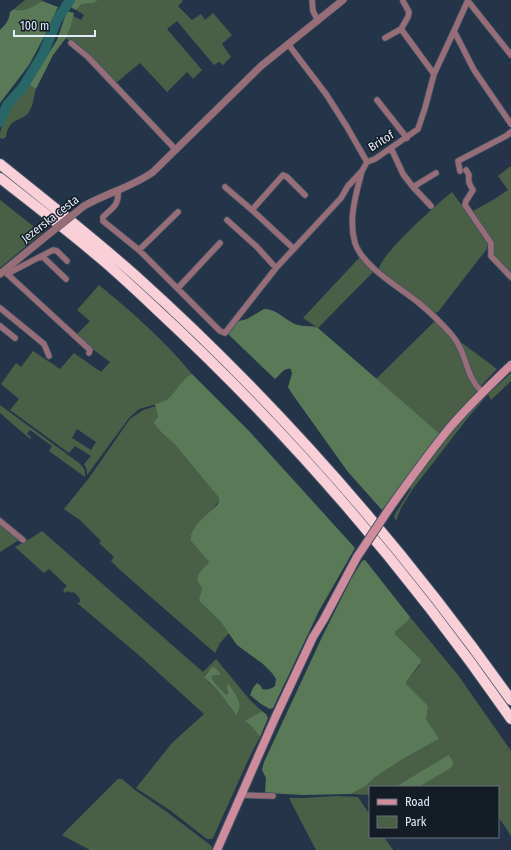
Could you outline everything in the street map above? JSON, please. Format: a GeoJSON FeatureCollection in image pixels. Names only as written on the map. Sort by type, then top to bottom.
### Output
{"type":"FeatureCollection","features":[{"type":"Feature","properties":{"kind":"highway"},"geometry":{"type":"LineString","coordinates":[[0,165],[134,275],[231,366],[287,423],[367,513],[420,577],[511,700]]}},
{"type":"Feature","properties":{"kind":"highway"},"geometry":{"type":"LineString","coordinates":[[0,178],[100,258],[188,339],[280,432],[330,486],[406,577],[450,633],[511,719]]}},
{"type":"Feature","properties":{"kind":"main road"},"geometry":{"type":"LineString","coordinates":[[217,850],[313,637],[357,558],[415,472],[447,431],[482,392],[511,365]]}},
{"type":"Feature","properties":{"kind":"street"},"geometry":{"type":"LineString","coordinates":[[312,0],[313,11],[318,21]]}},
{"type":"Feature","properties":{"kind":"street"},"geometry":{"type":"LineString","coordinates":[[71,43],[88,57],[176,150],[260,66],[343,0]]}},
{"type":"Feature","properties":{"kind":"street","name":"Britof"},"geometry":{"type":"LineString","coordinates":[[288,44],[326,94],[367,162],[375,159],[418,129],[434,74],[468,0],[511,55]]}},
{"type":"Feature","properties":{"kind":"street"},"geometry":{"type":"LineString","coordinates":[[385,38],[401,29],[408,17],[409,12],[403,1]]}},
{"type":"Feature","properties":{"kind":"street"},"geometry":{"type":"LineString","coordinates":[[401,29],[434,74]]}},
{"type":"Feature","properties":{"kind":"street"},"geometry":{"type":"LineString","coordinates":[[454,31],[474,70],[511,124]]}},
{"type":"Feature","properties":{"kind":"street"},"geometry":{"type":"LineString","coordinates":[[377,100],[407,138]]}},
{"type":"Feature","properties":{"kind":"street"},"geometry":{"type":"LineString","coordinates":[[460,171],[458,161],[511,132]]}},
{"type":"Feature","properties":{"kind":"street"},"geometry":{"type":"LineString","coordinates":[[391,148],[403,174],[431,206]]}},
{"type":"Feature","properties":{"kind":"street","name":"Jezerska cesta"},"geometry":{"type":"LineString","coordinates":[[4,273],[84,206],[99,198],[137,183],[153,172],[176,150]]}},
{"type":"Feature","properties":{"kind":"street"},"geometry":{"type":"LineString","coordinates":[[118,190],[117,204],[103,217],[104,221],[139,250],[220,331],[226,333],[276,268],[334,207],[348,186],[362,171],[367,162]]}},
{"type":"Feature","properties":{"kind":"street"},"geometry":{"type":"LineString","coordinates":[[466,170],[469,175],[468,180],[473,190],[465,205],[491,243],[490,256],[511,277]]}},
{"type":"Feature","properties":{"kind":"street"},"geometry":{"type":"LineString","coordinates":[[362,171],[353,207],[352,226],[356,244],[363,258],[431,313],[452,335],[460,345],[468,373],[475,385],[482,392]]}},
{"type":"Feature","properties":{"kind":"street"},"geometry":{"type":"LineString","coordinates":[[413,187],[436,173]]}},
{"type":"Feature","properties":{"kind":"street"},"geometry":{"type":"LineString","coordinates":[[252,210],[283,175],[287,177],[305,195]]}},
{"type":"Feature","properties":{"kind":"street"},"geometry":{"type":"LineString","coordinates":[[225,187],[252,210],[294,250]]}},
{"type":"Feature","properties":{"kind":"street"},"geometry":{"type":"LineString","coordinates":[[139,250],[178,212]]}},
{"type":"Feature","properties":{"kind":"street"},"geometry":{"type":"LineString","coordinates":[[227,220],[257,247],[276,268]]}},
{"type":"Feature","properties":{"kind":"street"},"geometry":{"type":"LineString","coordinates":[[178,288],[220,243]]}},
{"type":"Feature","properties":{"kind":"street"},"geometry":{"type":"LineString","coordinates":[[67,261],[57,251],[53,250],[4,273],[90,350],[88,353]]}},
{"type":"Feature","properties":{"kind":"street","name":"Jezerska cesta"},"geometry":{"type":"LineString","coordinates":[[42,256],[66,279]]}},
{"type":"Feature","properties":{"kind":"street"},"geometry":{"type":"LineString","coordinates":[[0,308],[44,344],[49,356]]}},
{"type":"Feature","properties":{"kind":"street"},"geometry":{"type":"LineString","coordinates":[[0,326],[15,338]]}},
{"type":"Feature","properties":{"kind":"street"},"geometry":{"type":"LineString","coordinates":[[0,521],[23,540]]}},
{"type":"Feature","properties":{"kind":"street"},"geometry":{"type":"LineString","coordinates":[[241,795],[273,796]]}},
{"type":"Feature","properties":{"kind":"green space"},"geometry":{"type":"Polygon","coordinates":[[[25,0],[43,0],[29,8],[21,10],[14,9],[25,0]]]}},
{"type":"Feature","properties":{"kind":"green space"},"geometry":{"type":"Polygon","coordinates":[[[74,0],[98,0],[94,3],[82,4],[76,10],[70,7],[74,0]]]}},
{"type":"Feature","properties":{"kind":"green space"},"geometry":{"type":"Polygon","coordinates":[[[98,0],[182,0],[183,1],[178,6],[192,20],[201,14],[205,20],[213,13],[232,35],[222,44],[231,57],[223,65],[219,62],[214,65],[177,21],[167,29],[202,70],[193,79],[187,72],[167,92],[140,63],[116,83],[66,38],[73,16],[81,20],[84,15],[76,10],[82,4],[93,3],[98,0]]]}},
{"type":"Feature","properties":{"kind":"green space"},"geometry":{"type":"Polygon","coordinates":[[[42,1],[58,7],[29,65],[0,103],[0,30],[7,22],[10,12],[14,9],[25,10],[42,1]]]}},
{"type":"Feature","properties":{"kind":"green space"},"geometry":{"type":"Polygon","coordinates":[[[67,11],[74,13],[71,26],[66,38],[53,55],[36,89],[29,85],[57,40],[67,11]]]}},
{"type":"Feature","properties":{"kind":"green space"},"geometry":{"type":"Polygon","coordinates":[[[29,85],[36,89],[31,108],[24,117],[10,125],[6,137],[3,139],[0,138],[6,116],[29,85]]]}},
{"type":"Feature","properties":{"kind":"green space"},"geometry":{"type":"Polygon","coordinates":[[[511,166],[511,274],[492,256],[492,249],[471,212],[508,190],[498,176],[511,166]]]}},
{"type":"Feature","properties":{"kind":"green space"},"geometry":{"type":"Polygon","coordinates":[[[452,192],[489,242],[486,250],[438,312],[434,313],[379,269],[382,262],[399,241],[452,192]]]}},
{"type":"Feature","properties":{"kind":"green space"},"geometry":{"type":"Polygon","coordinates":[[[0,200],[42,233],[1,267],[0,267],[0,200]]]}},
{"type":"Feature","properties":{"kind":"green space"},"geometry":{"type":"Polygon","coordinates":[[[360,257],[365,265],[374,271],[318,328],[303,318],[360,257]]]}},
{"type":"Feature","properties":{"kind":"green space"},"geometry":{"type":"Polygon","coordinates":[[[99,285],[147,327],[192,374],[183,381],[174,394],[161,403],[139,409],[129,418],[87,475],[87,470],[84,464],[91,456],[75,446],[69,453],[10,410],[19,399],[1,384],[16,363],[21,367],[33,351],[60,369],[74,353],[101,372],[110,362],[75,336],[90,321],[77,310],[99,285]],[[77,429],[72,438],[91,450],[96,442],[77,429]]]}},
{"type":"Feature","properties":{"kind":"green space"},"geometry":{"type":"Polygon","coordinates":[[[264,309],[273,311],[298,325],[318,328],[440,434],[382,510],[348,472],[293,395],[288,387],[292,374],[291,369],[284,370],[275,379],[228,334],[239,321],[247,319],[264,309]]]}},
{"type":"Feature","properties":{"kind":"green space"},"geometry":{"type":"Polygon","coordinates":[[[435,321],[451,338],[462,357],[468,376],[477,391],[440,434],[376,379],[435,321]]]}},
{"type":"Feature","properties":{"kind":"green space"},"geometry":{"type":"Polygon","coordinates":[[[462,343],[497,369],[479,387],[476,384],[461,345],[462,343]]]}},
{"type":"Feature","properties":{"kind":"green space"},"geometry":{"type":"Polygon","coordinates":[[[511,373],[511,381],[491,400],[488,394],[511,373]]]}},
{"type":"Feature","properties":{"kind":"green space"},"geometry":{"type":"Polygon","coordinates":[[[192,374],[250,432],[355,548],[319,611],[273,708],[270,709],[250,695],[257,683],[262,689],[269,689],[275,686],[276,679],[263,664],[237,645],[220,621],[200,602],[199,599],[202,587],[199,583],[198,576],[209,562],[190,540],[193,530],[218,504],[219,498],[176,446],[159,430],[153,422],[158,417],[155,404],[169,398],[185,379],[192,374]]]}},
{"type":"Feature","properties":{"kind":"green space"},"geometry":{"type":"Polygon","coordinates":[[[481,399],[484,399],[412,490],[401,508],[396,521],[394,517],[395,514],[411,489],[409,487],[446,439],[481,399]]]}},
{"type":"Feature","properties":{"kind":"green space"},"geometry":{"type":"Polygon","coordinates":[[[0,405],[79,463],[85,471],[85,477],[49,451],[52,446],[30,430],[27,434],[31,437],[30,439],[0,413],[0,405]]]}},
{"type":"Feature","properties":{"kind":"green space"},"geometry":{"type":"Polygon","coordinates":[[[156,406],[158,417],[153,422],[159,430],[176,446],[219,498],[219,501],[190,537],[190,540],[209,562],[198,576],[199,583],[202,587],[199,599],[200,602],[220,621],[229,633],[220,643],[215,653],[120,570],[111,561],[114,557],[99,543],[101,541],[80,520],[64,509],[89,478],[130,419],[143,410],[156,406]]]}},
{"type":"Feature","properties":{"kind":"green space"},"geometry":{"type":"Polygon","coordinates":[[[0,523],[19,540],[0,552],[0,523]]]}},
{"type":"Feature","properties":{"kind":"green space"},"geometry":{"type":"Polygon","coordinates":[[[42,531],[203,672],[216,659],[250,700],[262,711],[249,719],[247,723],[260,737],[213,838],[207,839],[171,811],[136,788],[172,743],[204,714],[141,657],[77,603],[80,602],[80,599],[75,593],[68,591],[65,593],[63,590],[67,586],[49,569],[44,573],[15,547],[42,531]],[[209,670],[204,676],[219,692],[235,714],[237,714],[239,699],[232,691],[227,690],[228,693],[226,695],[224,694],[214,682],[212,678],[213,675],[209,670]]]}},
{"type":"Feature","properties":{"kind":"green space"},"geometry":{"type":"Polygon","coordinates":[[[365,560],[410,617],[407,622],[395,632],[395,634],[420,659],[421,662],[406,684],[428,706],[426,719],[439,739],[403,759],[374,778],[366,786],[351,794],[304,795],[265,793],[266,778],[262,770],[264,762],[322,637],[351,579],[362,561],[365,560]]]}},
{"type":"Feature","properties":{"kind":"green space"},"geometry":{"type":"Polygon","coordinates":[[[410,617],[458,675],[511,751],[511,836],[499,818],[499,786],[421,786],[441,773],[448,755],[397,786],[369,786],[369,795],[351,794],[366,786],[374,778],[403,759],[439,739],[406,684],[420,665],[395,634],[395,632],[407,622],[410,617]]]}},
{"type":"Feature","properties":{"kind":"green space"},"geometry":{"type":"Polygon","coordinates":[[[214,667],[220,675],[213,675],[212,678],[214,682],[226,695],[228,693],[227,686],[229,684],[238,698],[240,705],[236,715],[219,692],[204,677],[211,668],[214,667]]]}},
{"type":"Feature","properties":{"kind":"green space"},"geometry":{"type":"Polygon","coordinates":[[[262,711],[268,718],[260,737],[245,721],[262,711]]]}},
{"type":"Feature","properties":{"kind":"green space"},"geometry":{"type":"Polygon","coordinates":[[[448,755],[452,760],[452,767],[421,786],[397,786],[448,755]]]}},
{"type":"Feature","properties":{"kind":"green space"},"geometry":{"type":"Polygon","coordinates":[[[118,779],[122,779],[167,812],[209,844],[212,847],[212,850],[90,850],[62,835],[118,779]]]}},
{"type":"Feature","properties":{"kind":"green space"},"geometry":{"type":"Polygon","coordinates":[[[336,796],[358,797],[369,814],[369,838],[385,838],[393,850],[316,850],[289,798],[336,796]]]}},
{"type":"Feature","properties":{"kind":"waterway"},"geometry":{"type":"LineString","coordinates":[[0,122],[7,105],[23,87],[43,54],[57,20],[70,0]]}}]}
